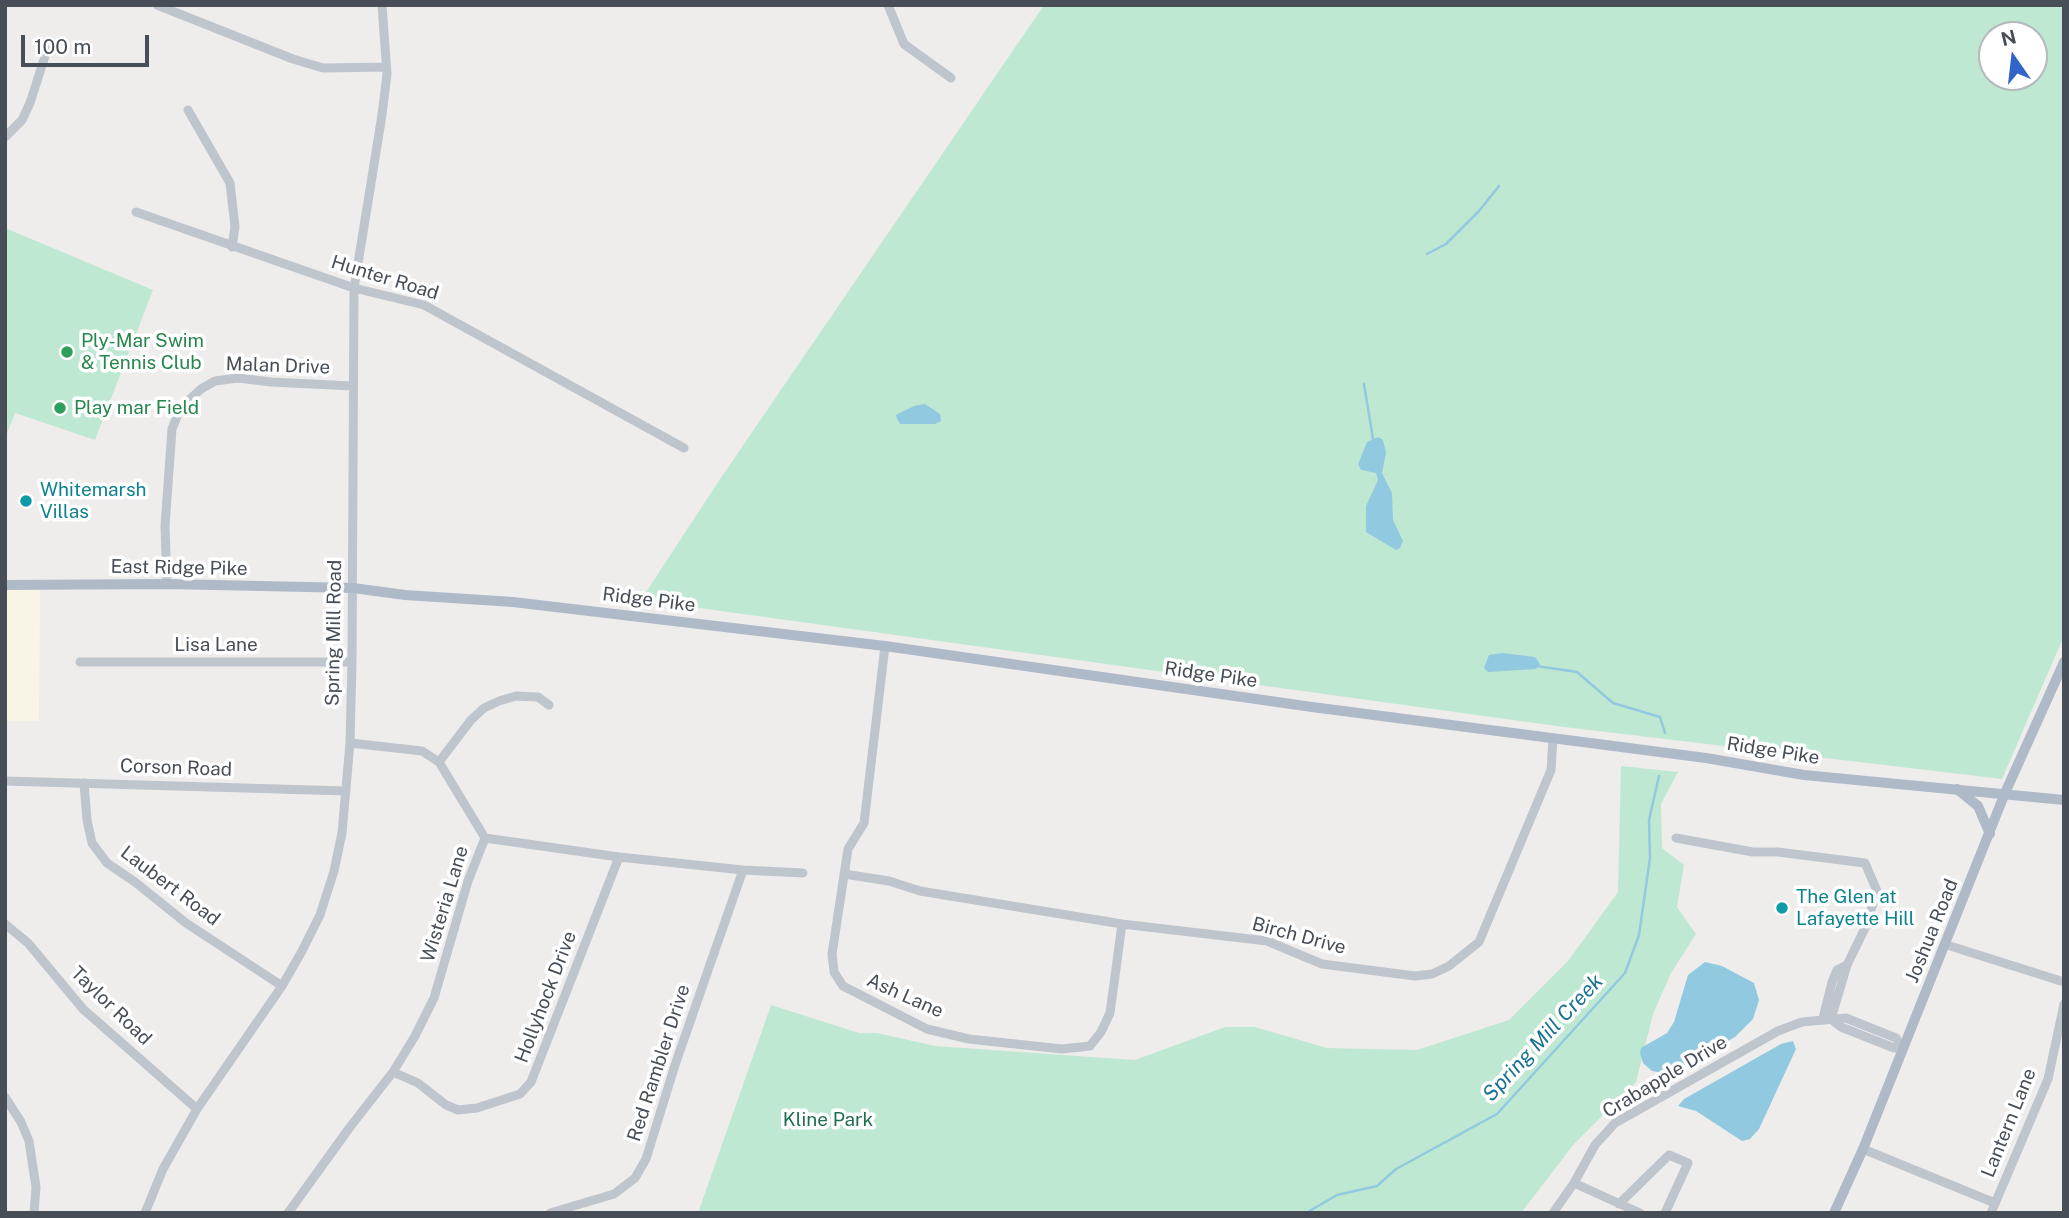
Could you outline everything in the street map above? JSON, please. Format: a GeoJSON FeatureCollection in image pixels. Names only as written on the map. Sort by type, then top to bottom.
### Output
{"type":"FeatureCollection","features":[{"type":"Feature","properties":{"kind":"main road","name":"East Ridge Pike"},"geometry":{"type":"LineString","coordinates":[[5,585],[167,584],[353,588]]}},
{"type":"Feature","properties":{"kind":"main road","name":"Ridge Pike"},"geometry":{"type":"LineString","coordinates":[[353,588],[405,595],[524,603],[886,646],[1312,707],[1706,758],[1804,775],[2064,800]]}},
{"type":"Feature","properties":{"kind":"main road","name":"Joshua Road"},"geometry":{"type":"LineString","coordinates":[[1834,1213],[1947,945],[2006,793],[2064,663]]}},
{"type":"Feature","properties":{"kind":"main road"},"geometry":{"type":"LineString","coordinates":[[1957,789],[1978,806],[1990,834]]}},
{"type":"Feature","properties":{"kind":"street"},"geometry":{"type":"LineString","coordinates":[[157,5],[323,68],[386,67]]}},
{"type":"Feature","properties":{"kind":"street","name":"Spring Mill Road"},"geometry":{"type":"LineString","coordinates":[[145,1213],[163,1169],[197,1109],[282,986],[302,951],[323,904],[342,833],[352,662],[354,288],[382,115],[386,67],[382,5]]}},
{"type":"Feature","properties":{"kind":"street"},"geometry":{"type":"LineString","coordinates":[[888,5],[904,44],[951,78]]}},
{"type":"Feature","properties":{"kind":"street"},"geometry":{"type":"LineString","coordinates":[[5,137],[22,120],[47,50]]}},
{"type":"Feature","properties":{"kind":"street"},"geometry":{"type":"LineString","coordinates":[[188,110],[230,183],[235,227],[232,247]]}},
{"type":"Feature","properties":{"kind":"street","name":"Hunter Road"},"geometry":{"type":"LineString","coordinates":[[136,212],[354,288],[424,305],[684,448]]}},
{"type":"Feature","properties":{"kind":"street","name":"Malan Drive"},"geometry":{"type":"LineString","coordinates":[[167,584],[165,526],[172,429],[178,414],[189,400],[201,389],[215,382],[239,378],[352,386]]}},
{"type":"Feature","properties":{"kind":"street","name":"Ash Lane"},"geometry":{"type":"LineString","coordinates":[[886,646],[864,824],[848,849],[832,954],[834,972],[842,986],[928,1029],[969,1039],[1062,1049],[1090,1046],[1101,1032],[1110,1013],[1122,924]]}},
{"type":"Feature","properties":{"kind":"street","name":"Lisa Lane"},"geometry":{"type":"LineString","coordinates":[[80,662],[352,662]]}},
{"type":"Feature","properties":{"kind":"street"},"geometry":{"type":"LineString","coordinates":[[439,762],[471,720],[484,708],[516,696],[538,697],[549,705]]}},
{"type":"Feature","properties":{"kind":"street","name":"Birch Drive"},"geometry":{"type":"LineString","coordinates":[[844,874],[889,881],[920,891],[1122,924],[1267,941],[1322,964],[1415,976],[1432,974],[1449,966],[1479,942],[1551,771],[1553,738]]}},
{"type":"Feature","properties":{"kind":"street"},"geometry":{"type":"LineString","coordinates":[[349,743],[422,751],[439,762],[485,838]]}},
{"type":"Feature","properties":{"kind":"street","name":"Corson Road"},"geometry":{"type":"LineString","coordinates":[[5,781],[346,791]]}},
{"type":"Feature","properties":{"kind":"street","name":"Laubert Road"},"geometry":{"type":"LineString","coordinates":[[84,783],[92,843],[107,863],[186,923],[282,986]]}},
{"type":"Feature","properties":{"kind":"street","name":"Wisteria Lane"},"geometry":{"type":"LineString","coordinates":[[288,1213],[393,1072],[415,1037],[434,998],[468,881],[485,838],[619,857],[743,870],[803,873]]}},
{"type":"Feature","properties":{"kind":"street"},"geometry":{"type":"LineString","coordinates":[[1676,838],[1753,852],[1779,852],[1865,863],[1877,891],[1867,926],[1836,988],[1827,1019]]}},
{"type":"Feature","properties":{"kind":"street","name":"Hollyhock Drive"},"geometry":{"type":"LineString","coordinates":[[393,1072],[418,1083],[446,1105],[458,1110],[477,1108],[520,1094],[531,1083],[619,857]]}},
{"type":"Feature","properties":{"kind":"street","name":"Red Rambler Drive"},"geometry":{"type":"LineString","coordinates":[[551,1213],[614,1194],[635,1178],[641,1168],[743,870]]}},
{"type":"Feature","properties":{"kind":"street","name":"Taylor Road"},"geometry":{"type":"LineString","coordinates":[[5,924],[27,943],[83,1009],[197,1109]]}},
{"type":"Feature","properties":{"kind":"street"},"geometry":{"type":"LineString","coordinates":[[1947,945],[2064,982]]}},
{"type":"Feature","properties":{"kind":"street","name":"Lantern Lane"},"geometry":{"type":"LineString","coordinates":[[1991,1213],[2048,1079],[2064,1004]]}},
{"type":"Feature","properties":{"kind":"street","name":"Crabapple Drive"},"geometry":{"type":"LineString","coordinates":[[1553,1213],[1574,1183],[1595,1145],[1615,1123],[1778,1031],[1802,1022],[1846,1018],[1896,1038],[1902,1048]]}},
{"type":"Feature","properties":{"kind":"street"},"geometry":{"type":"LineString","coordinates":[[5,1097],[29,1141],[36,1187],[34,1213]]}},
{"type":"Feature","properties":{"kind":"street"},"geometry":{"type":"LineString","coordinates":[[1863,1149],[1995,1203]]}},
{"type":"Feature","properties":{"kind":"street"},"geometry":{"type":"LineString","coordinates":[[1619,1203],[1669,1155],[1688,1163],[1665,1213]]}},
{"type":"Feature","properties":{"kind":"street"},"geometry":{"type":"LineString","coordinates":[[1574,1183],[1640,1213]]}},
{"type":"Feature","properties":{"kind":"shaded area"},"geometry":{"type":"Polygon","coordinates":[[[5,585],[40,585],[39,721],[5,721],[5,585]]]}},
{"type":"Feature","properties":{"kind":"green space"},"geometry":{"type":"Polygon","coordinates":[[[1044,5],[2064,5],[2064,636],[2002,779],[1564,727],[641,600],[716,485],[1044,5]]]}},
{"type":"Feature","properties":{"kind":"green space","name":"Ply-Mar Swim & Tennis Club"},"geometry":{"type":"Polygon","coordinates":[[[5,228],[153,290],[95,440],[15,413],[5,439],[5,228]]]}},
{"type":"Feature","properties":{"kind":"green space","name":"Kline Park"},"geometry":{"type":"Polygon","coordinates":[[[1621,766],[1678,772],[1661,804],[1662,848],[1684,865],[1677,907],[1696,934],[1671,973],[1653,1014],[1636,1082],[1574,1144],[1521,1213],[698,1213],[771,1005],[859,1033],[877,1033],[935,1046],[1135,1060],[1225,1027],[1255,1027],[1327,1048],[1417,1050],[1509,1020],[1568,961],[1618,892],[1621,766]]]}},
{"type":"Feature","properties":{"kind":"water"},"geometry":{"type":"Polygon","coordinates":[[[925,404],[940,414],[941,421],[935,424],[900,424],[896,415],[925,404]]]}},
{"type":"Feature","properties":{"kind":"water"},"geometry":{"type":"Polygon","coordinates":[[[1378,437],[1383,440],[1386,453],[1382,473],[1392,493],[1393,520],[1403,541],[1396,550],[1366,532],[1366,506],[1378,480],[1376,473],[1361,470],[1358,464],[1367,442],[1378,437]]]}},
{"type":"Feature","properties":{"kind":"water"},"geometry":{"type":"Polygon","coordinates":[[[1502,653],[1535,657],[1540,664],[1536,669],[1488,672],[1484,668],[1489,655],[1502,653]]]}},
{"type":"Feature","properties":{"kind":"water"},"geometry":{"type":"Polygon","coordinates":[[[1705,962],[1722,966],[1754,983],[1759,1000],[1753,1019],[1735,1037],[1678,1069],[1663,1073],[1652,1071],[1643,1063],[1641,1048],[1667,1033],[1674,1022],[1688,975],[1705,962]]]}},
{"type":"Feature","properties":{"kind":"water"},"geometry":{"type":"Polygon","coordinates":[[[1793,1041],[1796,1049],[1759,1129],[1750,1139],[1742,1141],[1696,1111],[1678,1106],[1684,1099],[1781,1044],[1793,1041]]]}},
{"type":"Feature","properties":{"kind":"waterway","name":"Spring Mill Creek"},"geometry":{"type":"LineString","coordinates":[[1427,254],[1446,244],[1479,211],[1499,186]]}},
{"type":"Feature","properties":{"kind":"waterway","name":"Spring Mill Creek"},"geometry":{"type":"LineString","coordinates":[[1364,384],[1373,439]]}},
{"type":"Feature","properties":{"kind":"waterway","name":"Spring Mill Creek"},"geometry":{"type":"LineString","coordinates":[[1536,666],[1577,672],[1613,703],[1660,717],[1665,733]]}},
{"type":"Feature","properties":{"kind":"waterway","name":"Spring Mill Creek"},"geometry":{"type":"LineString","coordinates":[[1306,1213],[1337,1195],[1377,1186],[1396,1169],[1497,1114],[1625,973],[1639,935],[1650,858],[1649,820],[1659,776]]}},
{"type":"Feature","properties":{"kind":"place","name":"Ply-Mar Swim & Tennis Club"},"geometry":{"type":"Point","coordinates":[67,352]}},
{"type":"Feature","properties":{"kind":"place","name":"Play mar Field"},"geometry":{"type":"Point","coordinates":[60,408]}},
{"type":"Feature","properties":{"kind":"place","name":"Whitemarsh Villas"},"geometry":{"type":"Point","coordinates":[26,501]}},
{"type":"Feature","properties":{"kind":"place","name":"The Glen at Lafayette Hill"},"geometry":{"type":"Point","coordinates":[1782,908]}}]}
